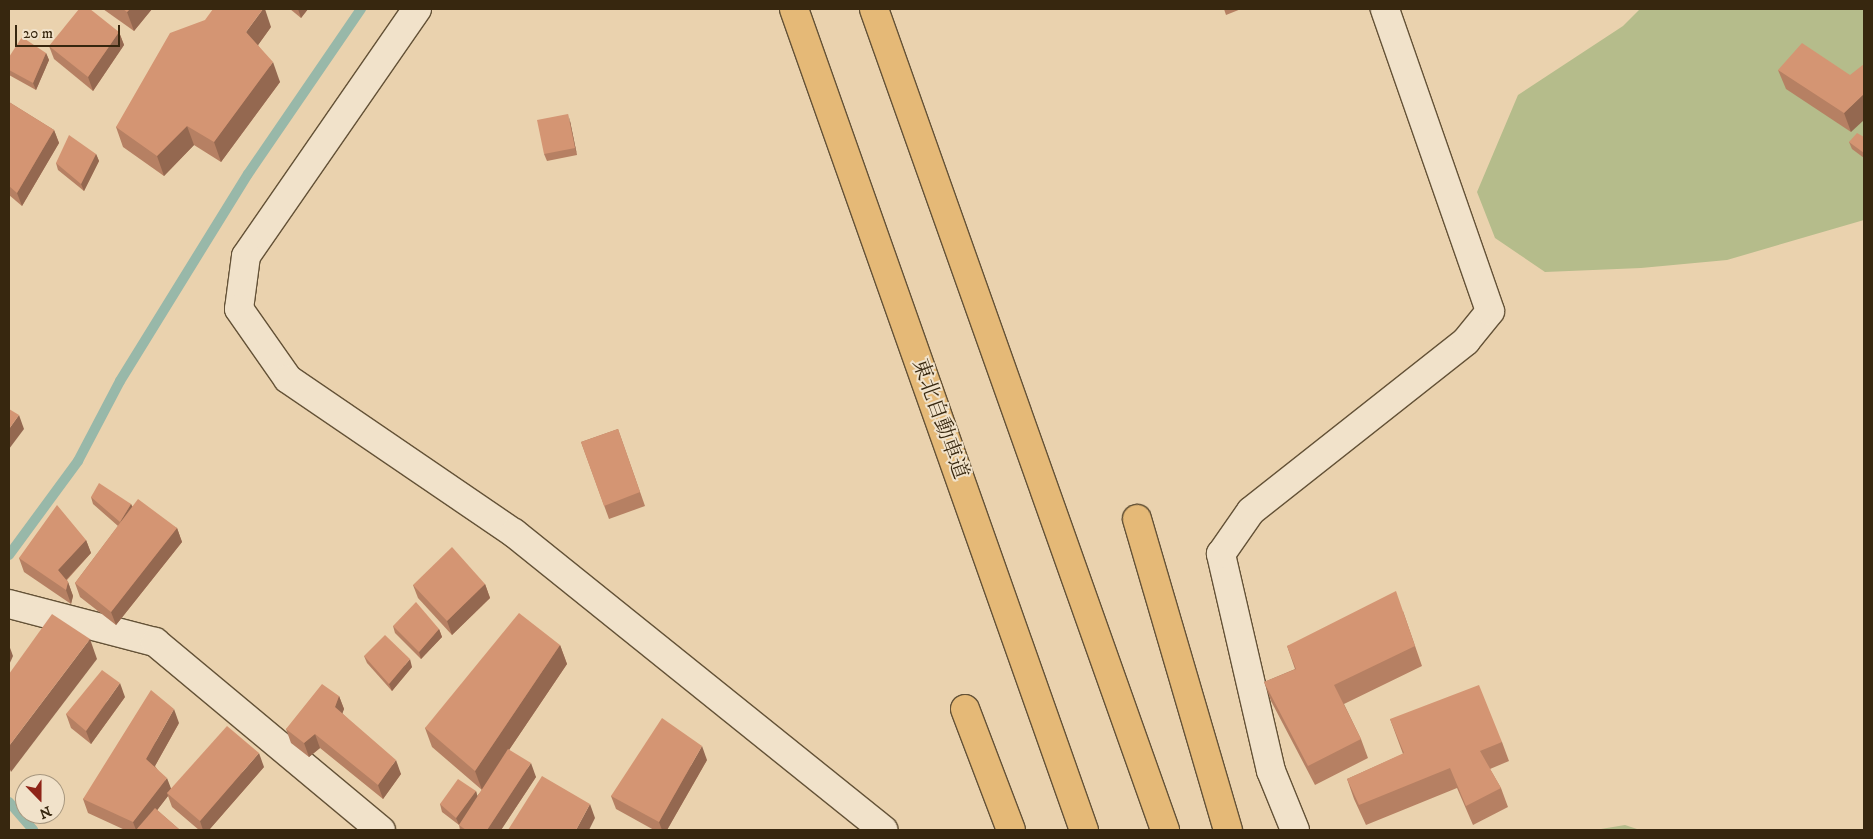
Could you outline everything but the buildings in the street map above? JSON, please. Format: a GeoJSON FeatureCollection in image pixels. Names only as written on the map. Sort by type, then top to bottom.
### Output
{"type":"FeatureCollection","features":[{"type":"Feature","properties":{"kind":"highway","name":"東北自動車道"},"geometry":{"type":"LineString","coordinates":[[794,9],[1084,830]]}},
{"type":"Feature","properties":{"kind":"highway"},"geometry":{"type":"LineString","coordinates":[[874,9],[1165,830]]}},
{"type":"Feature","properties":{"kind":"highway"},"geometry":{"type":"LineString","coordinates":[[1137,519],[1228,830]]}},
{"type":"Feature","properties":{"kind":"highway"},"geometry":{"type":"LineString","coordinates":[[965,709],[1011,830]]}},
{"type":"Feature","properties":{"kind":"street"},"geometry":{"type":"LineString","coordinates":[[417,9],[246,256],[239,309],[288,379],[514,533],[883,830]]}},
{"type":"Feature","properties":{"kind":"street"},"geometry":{"type":"LineString","coordinates":[[1295,830],[1270,771],[1221,554],[1251,511],[1466,342],[1490,311],[1385,9]]}},
{"type":"Feature","properties":{"kind":"street"},"geometry":{"type":"LineString","coordinates":[[11,604],[155,642],[381,830]]}},
{"type":"Feature","properties":{"kind":"green space"},"geometry":{"type":"Polygon","coordinates":[[[1640,9],[1864,9],[1864,220],[1727,260],[1641,268],[1545,272],[1495,238],[1477,192],[1518,95],[1623,26],[1640,9]]]}},
{"type":"Feature","properties":{"kind":"green space"},"geometry":{"type":"Polygon","coordinates":[[[1625,825],[1640,830],[1595,830],[1625,825]]]}},
{"type":"Feature","properties":{"kind":"waterway"},"geometry":{"type":"LineString","coordinates":[[9,555],[78,461],[120,381],[248,174],[361,9]]}},
{"type":"Feature","properties":{"kind":"waterway"},"geometry":{"type":"LineString","coordinates":[[9,802],[33,830]]}}]}
